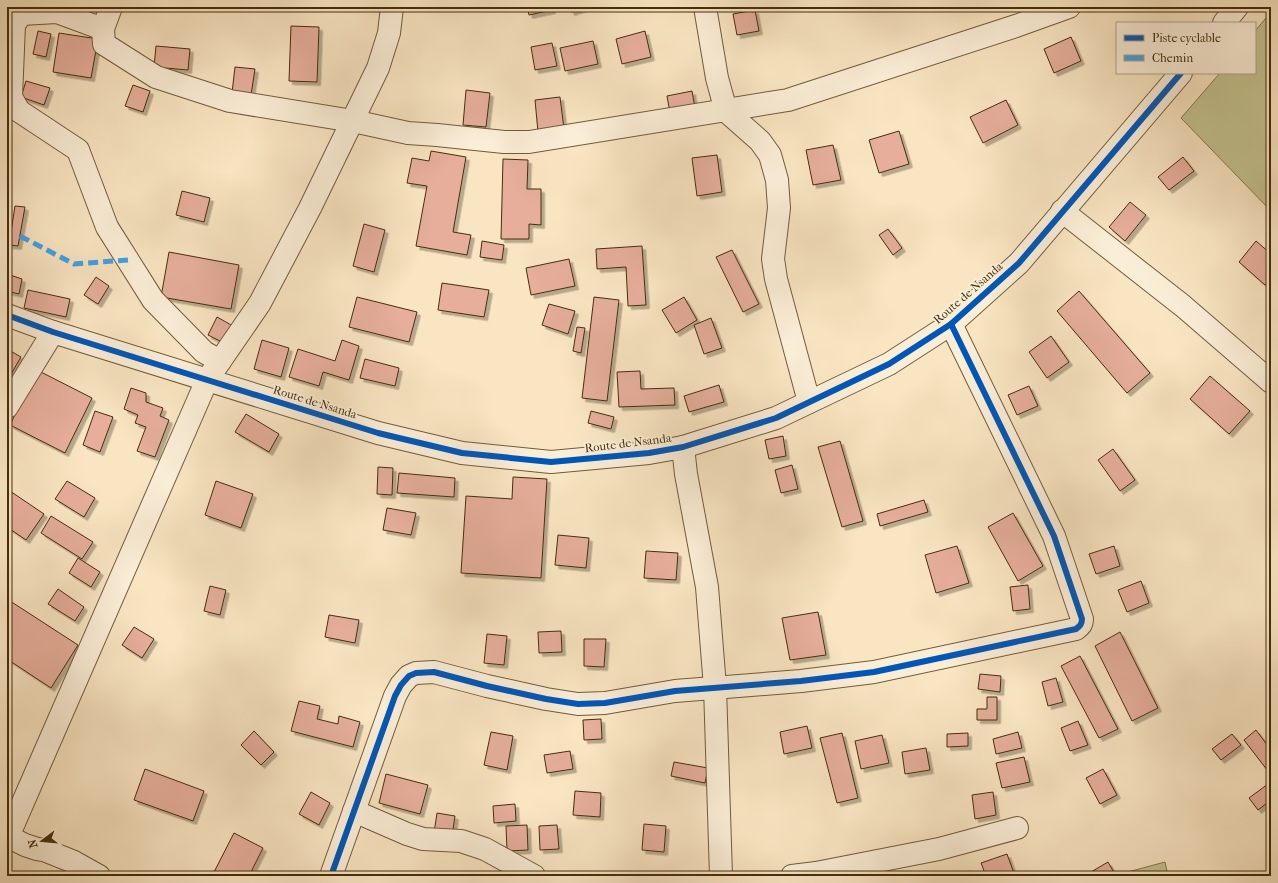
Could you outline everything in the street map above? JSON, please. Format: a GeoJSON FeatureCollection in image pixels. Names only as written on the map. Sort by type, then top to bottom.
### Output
{"type":"FeatureCollection","features":[{"type":"Feature","properties":{"kind":"street"},"geometry":{"type":"LineString","coordinates":[[111,7],[103,29],[104,44],[156,77],[230,101],[353,121],[408,133],[504,142],[529,142],[788,100],[1069,7]]}},
{"type":"Feature","properties":{"kind":"street"},"geometry":{"type":"LineString","coordinates":[[99,876],[74,862],[44,850],[25,845],[8,837],[207,380],[260,303],[310,208],[378,68],[389,34],[392,7]]}},
{"type":"Feature","properties":{"kind":"street"},"geometry":{"type":"LineString","coordinates":[[705,7],[717,78],[726,111],[760,140],[770,155],[777,180],[779,208],[773,260],[776,279],[809,402]]}},
{"type":"Feature","properties":{"kind":"street"},"geometry":{"type":"LineString","coordinates":[[1225,22],[1237,7]]}},
{"type":"Feature","properties":{"kind":"street"},"geometry":{"type":"LineString","coordinates":[[103,29],[57,12],[20,10],[14,25],[11,97],[19,111],[78,150],[107,227],[153,300],[204,352],[220,360]]}},
{"type":"Feature","properties":{"kind":"street","name":"Route de Nsanda"},"geometry":{"type":"LineString","coordinates":[[7,315],[53,332],[378,433],[462,453],[551,462],[649,454],[683,448],[776,418],[889,364],[951,324],[1019,263],[1180,74]]}},
{"type":"Feature","properties":{"kind":"street"},"geometry":{"type":"LineString","coordinates":[[1062,211],[1184,306],[1271,382]]}},
{"type":"Feature","properties":{"kind":"street"},"geometry":{"type":"LineString","coordinates":[[331,876],[395,696],[401,685],[409,676],[416,673],[434,672],[487,686],[578,704],[605,703],[675,691],[801,681],[874,672],[1076,629],[1082,623],[1082,619],[1054,536],[951,324]]}},
{"type":"Feature","properties":{"kind":"street"},"geometry":{"type":"LineString","coordinates":[[7,407],[53,332]]}},
{"type":"Feature","properties":{"kind":"street"},"geometry":{"type":"LineString","coordinates":[[683,448],[686,474],[707,587],[715,687],[722,876]]}},
{"type":"Feature","properties":{"kind":"street"},"geometry":{"type":"LineString","coordinates":[[354,811],[407,834],[423,839],[461,841],[485,848],[534,876]]}},
{"type":"Feature","properties":{"kind":"street"},"geometry":{"type":"LineString","coordinates":[[792,876],[816,873],[939,849],[1017,828]]}},
{"type":"Feature","properties":{"kind":"green space"},"geometry":{"type":"Polygon","coordinates":[[[1271,12],[1271,211],[1181,118],[1219,74],[1256,74],[1256,30],[1271,12]]]}},
{"type":"Feature","properties":{"kind":"green space"},"geometry":{"type":"Polygon","coordinates":[[[1165,862],[1168,876],[1113,876],[1165,862]]]}},
{"type":"Feature","properties":{"kind":"building"},"geometry":{"type":"Polygon","coordinates":[[[527,7],[552,7],[552,10],[529,15],[527,7]]]}},
{"type":"Feature","properties":{"kind":"building"},"geometry":{"type":"Polygon","coordinates":[[[569,7],[587,7],[571,12],[569,7]]]}},
{"type":"Feature","properties":{"kind":"building"},"geometry":{"type":"Polygon","coordinates":[[[755,10],[759,31],[737,35],[733,14],[755,10]]]}},
{"type":"Feature","properties":{"kind":"building"},"geometry":{"type":"Polygon","coordinates":[[[291,26],[319,27],[317,82],[289,81],[291,26]]]}},
{"type":"Feature","properties":{"kind":"building"},"geometry":{"type":"Polygon","coordinates":[[[38,31],[51,34],[46,57],[33,54],[38,31]]]}},
{"type":"Feature","properties":{"kind":"building"},"geometry":{"type":"Polygon","coordinates":[[[645,31],[651,57],[622,64],[616,39],[645,31]]]}},
{"type":"Feature","properties":{"kind":"building"},"geometry":{"type":"Polygon","coordinates":[[[59,33],[98,39],[91,78],[53,72],[59,33]]]}},
{"type":"Feature","properties":{"kind":"building"},"geometry":{"type":"Polygon","coordinates":[[[1071,37],[1081,61],[1054,73],[1044,49],[1071,37]]]}},
{"type":"Feature","properties":{"kind":"building"},"geometry":{"type":"Polygon","coordinates":[[[593,41],[598,64],[565,71],[560,48],[593,41]]]}},
{"type":"Feature","properties":{"kind":"building"},"geometry":{"type":"Polygon","coordinates":[[[552,43],[557,66],[535,70],[531,47],[552,43]]]}},
{"type":"Feature","properties":{"kind":"building"},"geometry":{"type":"Polygon","coordinates":[[[156,46],[190,49],[188,70],[154,67],[156,46]]]}},
{"type":"Feature","properties":{"kind":"building"},"geometry":{"type":"Polygon","coordinates":[[[235,67],[255,69],[251,95],[232,93],[235,67]]]}},
{"type":"Feature","properties":{"kind":"building"},"geometry":{"type":"Polygon","coordinates":[[[26,81],[50,88],[44,105],[21,97],[26,81]]]}},
{"type":"Feature","properties":{"kind":"building"},"geometry":{"type":"Polygon","coordinates":[[[133,85],[150,91],[143,112],[125,106],[133,85]]]}},
{"type":"Feature","properties":{"kind":"building"},"geometry":{"type":"Polygon","coordinates":[[[466,90],[490,93],[486,127],[463,125],[466,90]]]}},
{"type":"Feature","properties":{"kind":"building"},"geometry":{"type":"Polygon","coordinates":[[[692,91],[695,108],[670,113],[667,96],[692,91]]]}},
{"type":"Feature","properties":{"kind":"building"},"geometry":{"type":"Polygon","coordinates":[[[560,97],[564,129],[538,132],[535,100],[560,97]]]}},
{"type":"Feature","properties":{"kind":"building"},"geometry":{"type":"Polygon","coordinates":[[[1006,100],[1018,125],[983,143],[970,117],[1006,100]]]}},
{"type":"Feature","properties":{"kind":"building"},"geometry":{"type":"Polygon","coordinates":[[[899,131],[909,164],[879,173],[869,140],[899,131]]]}},
{"type":"Feature","properties":{"kind":"building"},"geometry":{"type":"Polygon","coordinates":[[[833,145],[841,180],[813,185],[806,150],[833,145]]]}},
{"type":"Feature","properties":{"kind":"building"},"geometry":{"type":"Polygon","coordinates":[[[431,151],[466,157],[453,232],[471,235],[467,255],[416,246],[427,186],[407,183],[412,158],[429,161],[431,151]]]}},
{"type":"Feature","properties":{"kind":"building"},"geometry":{"type":"Polygon","coordinates":[[[717,155],[722,192],[697,196],[692,158],[717,155]]]}},
{"type":"Feature","properties":{"kind":"building"},"geometry":{"type":"Polygon","coordinates":[[[1183,157],[1194,171],[1169,190],[1158,177],[1183,157]]]}},
{"type":"Feature","properties":{"kind":"building"},"geometry":{"type":"Polygon","coordinates":[[[503,159],[528,160],[527,189],[541,189],[541,225],[529,224],[529,239],[501,239],[503,159]]]}},
{"type":"Feature","properties":{"kind":"building"},"geometry":{"type":"Polygon","coordinates":[[[182,191],[210,198],[204,222],[176,215],[182,191]]]}},
{"type":"Feature","properties":{"kind":"building"},"geometry":{"type":"Polygon","coordinates":[[[1130,202],[1146,215],[1125,241],[1109,227],[1130,202]]]}},
{"type":"Feature","properties":{"kind":"building"},"geometry":{"type":"Polygon","coordinates":[[[15,206],[25,207],[18,246],[9,245],[15,206]]]}},
{"type":"Feature","properties":{"kind":"building"},"geometry":{"type":"Polygon","coordinates":[[[364,224],[385,230],[374,272],[353,266],[364,224]]]}},
{"type":"Feature","properties":{"kind":"building"},"geometry":{"type":"Polygon","coordinates":[[[888,229],[902,248],[893,255],[879,235],[888,229]]]}},
{"type":"Feature","properties":{"kind":"building"},"geometry":{"type":"Polygon","coordinates":[[[482,241],[504,245],[502,260],[480,257],[482,241]]]}},
{"type":"Feature","properties":{"kind":"building"},"geometry":{"type":"Polygon","coordinates":[[[1256,241],[1271,254],[1271,278],[1265,285],[1239,262],[1256,241]]]}},
{"type":"Feature","properties":{"kind":"building"},"geometry":{"type":"Polygon","coordinates":[[[642,246],[646,305],[628,306],[626,267],[597,269],[596,249],[642,246]]]}},
{"type":"Feature","properties":{"kind":"building"},"geometry":{"type":"Polygon","coordinates":[[[732,250],[759,304],[743,312],[716,257],[732,250]]]}},
{"type":"Feature","properties":{"kind":"building"},"geometry":{"type":"Polygon","coordinates":[[[169,252],[239,265],[231,309],[161,297],[169,252]]]}},
{"type":"Feature","properties":{"kind":"building"},"geometry":{"type":"Polygon","coordinates":[[[569,259],[575,286],[531,295],[526,268],[569,259]]]}},
{"type":"Feature","properties":{"kind":"building"},"geometry":{"type":"Polygon","coordinates":[[[7,274],[22,279],[19,294],[7,291],[7,274]]]}},
{"type":"Feature","properties":{"kind":"building"},"geometry":{"type":"Polygon","coordinates":[[[96,277],[109,286],[98,304],[84,295],[96,277]]]}},
{"type":"Feature","properties":{"kind":"building"},"geometry":{"type":"Polygon","coordinates":[[[442,283],[489,290],[484,317],[438,310],[442,283]]]}},
{"type":"Feature","properties":{"kind":"building"},"geometry":{"type":"Polygon","coordinates":[[[28,290],[70,299],[66,317],[24,308],[28,290]]]}},
{"type":"Feature","properties":{"kind":"building"},"geometry":{"type":"Polygon","coordinates":[[[1079,291],[1150,373],[1127,393],[1057,311],[1079,291]]]}},
{"type":"Feature","properties":{"kind":"building"},"geometry":{"type":"Polygon","coordinates":[[[357,297],[417,312],[409,342],[349,327],[357,297]]]}},
{"type":"Feature","properties":{"kind":"building"},"geometry":{"type":"Polygon","coordinates":[[[594,297],[619,300],[607,401],[582,398],[594,297]]]}},
{"type":"Feature","properties":{"kind":"building"},"geometry":{"type":"Polygon","coordinates":[[[684,297],[697,320],[676,333],[662,310],[684,297]]]}},
{"type":"Feature","properties":{"kind":"building"},"geometry":{"type":"Polygon","coordinates":[[[549,304],[575,311],[568,334],[542,325],[549,304]]]}},
{"type":"Feature","properties":{"kind":"building"},"geometry":{"type":"Polygon","coordinates":[[[217,317],[233,326],[224,343],[208,335],[217,317]]]}},
{"type":"Feature","properties":{"kind":"building"},"geometry":{"type":"Polygon","coordinates":[[[711,318],[722,348],[704,354],[694,325],[711,318]]]}},
{"type":"Feature","properties":{"kind":"building"},"geometry":{"type":"Polygon","coordinates":[[[577,327],[585,328],[581,353],[573,351],[577,327]]]}},
{"type":"Feature","properties":{"kind":"building"},"geometry":{"type":"Polygon","coordinates":[[[1051,336],[1069,362],[1047,378],[1029,352],[1051,336]]]}},
{"type":"Feature","properties":{"kind":"building"},"geometry":{"type":"Polygon","coordinates":[[[262,340],[289,348],[281,377],[254,369],[262,340]]]}},
{"type":"Feature","properties":{"kind":"building"},"geometry":{"type":"Polygon","coordinates":[[[342,340],[359,346],[349,380],[323,372],[319,386],[289,377],[298,349],[335,361],[342,340]]]}},
{"type":"Feature","properties":{"kind":"building"},"geometry":{"type":"Polygon","coordinates":[[[7,349],[21,357],[7,381],[7,349]]]}},
{"type":"Feature","properties":{"kind":"building"},"geometry":{"type":"Polygon","coordinates":[[[365,359],[399,368],[395,386],[360,378],[365,359]]]}},
{"type":"Feature","properties":{"kind":"building"},"geometry":{"type":"Polygon","coordinates":[[[37,370],[92,398],[65,453],[10,425],[37,370]]]}},
{"type":"Feature","properties":{"kind":"building"},"geometry":{"type":"Polygon","coordinates":[[[640,371],[641,389],[674,388],[675,405],[619,407],[617,372],[640,371]]]}},
{"type":"Feature","properties":{"kind":"building"},"geometry":{"type":"Polygon","coordinates":[[[1210,376],[1250,411],[1229,434],[1190,399],[1210,376]]]}},
{"type":"Feature","properties":{"kind":"building"},"geometry":{"type":"Polygon","coordinates":[[[719,385],[724,402],[689,412],[684,396],[719,385]]]}},
{"type":"Feature","properties":{"kind":"building"},"geometry":{"type":"Polygon","coordinates":[[[1029,386],[1038,406],[1017,415],[1008,395],[1029,386]]]}},
{"type":"Feature","properties":{"kind":"building"},"geometry":{"type":"Polygon","coordinates":[[[131,388],[146,393],[146,402],[163,408],[160,416],[169,420],[155,457],[137,451],[146,427],[135,423],[138,415],[124,409],[131,388]]]}},
{"type":"Feature","properties":{"kind":"building"},"geometry":{"type":"Polygon","coordinates":[[[95,411],[113,417],[100,452],[83,445],[95,411]]]}},
{"type":"Feature","properties":{"kind":"building"},"geometry":{"type":"Polygon","coordinates":[[[591,411],[614,417],[611,429],[588,423],[591,411]]]}},
{"type":"Feature","properties":{"kind":"building"},"geometry":{"type":"Polygon","coordinates":[[[246,414],[279,434],[269,452],[235,432],[246,414]]]}},
{"type":"Feature","properties":{"kind":"building"},"geometry":{"type":"Polygon","coordinates":[[[783,436],[786,456],[769,459],[765,440],[783,436]]]}},
{"type":"Feature","properties":{"kind":"building"},"geometry":{"type":"Polygon","coordinates":[[[840,441],[863,521],[842,527],[818,447],[840,441]]]}},
{"type":"Feature","properties":{"kind":"building"},"geometry":{"type":"Polygon","coordinates":[[[1113,449],[1135,480],[1120,491],[1098,460],[1113,449]]]}},
{"type":"Feature","properties":{"kind":"building"},"geometry":{"type":"Polygon","coordinates":[[[792,465],[798,489],[781,493],[775,470],[792,465]]]}},
{"type":"Feature","properties":{"kind":"building"},"geometry":{"type":"Polygon","coordinates":[[[378,467],[393,468],[392,495],[377,494],[378,467]]]}},
{"type":"Feature","properties":{"kind":"building"},"geometry":{"type":"Polygon","coordinates":[[[399,473],[455,478],[454,497],[397,493],[399,473]]]}},
{"type":"Feature","properties":{"kind":"building"},"geometry":{"type":"Polygon","coordinates":[[[513,477],[547,479],[541,578],[461,573],[466,496],[512,499],[513,477]]]}},
{"type":"Feature","properties":{"kind":"building"},"geometry":{"type":"Polygon","coordinates":[[[67,481],[95,498],[84,517],[55,499],[67,481]]]}},
{"type":"Feature","properties":{"kind":"building"},"geometry":{"type":"Polygon","coordinates":[[[216,481],[253,494],[241,528],[205,515],[216,481]]]}},
{"type":"Feature","properties":{"kind":"building"},"geometry":{"type":"Polygon","coordinates":[[[7,489],[44,514],[26,540],[7,527],[7,489]]]}},
{"type":"Feature","properties":{"kind":"building"},"geometry":{"type":"Polygon","coordinates":[[[924,500],[928,512],[880,526],[877,514],[924,500]]]}},
{"type":"Feature","properties":{"kind":"building"},"geometry":{"type":"Polygon","coordinates":[[[387,508],[416,513],[411,535],[383,530],[387,508]]]}},
{"type":"Feature","properties":{"kind":"building"},"geometry":{"type":"Polygon","coordinates":[[[1013,513],[1043,566],[1018,581],[988,527],[1013,513]]]}},
{"type":"Feature","properties":{"kind":"building"},"geometry":{"type":"Polygon","coordinates":[[[51,516],[93,542],[82,559],[41,533],[51,516]]]}},
{"type":"Feature","properties":{"kind":"building"},"geometry":{"type":"Polygon","coordinates":[[[558,535],[589,538],[586,568],[555,565],[558,535]]]}},
{"type":"Feature","properties":{"kind":"building"},"geometry":{"type":"Polygon","coordinates":[[[957,546],[969,583],[936,593],[925,555],[957,546]]]}},
{"type":"Feature","properties":{"kind":"building"},"geometry":{"type":"Polygon","coordinates":[[[1114,546],[1120,566],[1096,574],[1089,554],[1114,546]]]}},
{"type":"Feature","properties":{"kind":"building"},"geometry":{"type":"Polygon","coordinates":[[[646,551],[678,553],[676,580],[644,578],[646,551]]]}},
{"type":"Feature","properties":{"kind":"building"},"geometry":{"type":"Polygon","coordinates":[[[78,558],[100,572],[91,587],[69,573],[78,558]]]}},
{"type":"Feature","properties":{"kind":"building"},"geometry":{"type":"Polygon","coordinates":[[[1141,581],[1149,603],[1127,612],[1118,590],[1141,581]]]}},
{"type":"Feature","properties":{"kind":"building"},"geometry":{"type":"Polygon","coordinates":[[[1028,585],[1030,609],[1013,611],[1010,587],[1028,585]]]}},
{"type":"Feature","properties":{"kind":"building"},"geometry":{"type":"Polygon","coordinates":[[[210,586],[226,590],[220,615],[204,611],[210,586]]]}},
{"type":"Feature","properties":{"kind":"building"},"geometry":{"type":"Polygon","coordinates":[[[58,589],[84,607],[75,621],[48,604],[58,589]]]}},
{"type":"Feature","properties":{"kind":"building"},"geometry":{"type":"Polygon","coordinates":[[[7,599],[78,645],[51,688],[7,659],[7,599]]]}},
{"type":"Feature","properties":{"kind":"building"},"geometry":{"type":"Polygon","coordinates":[[[818,612],[826,655],[790,660],[782,618],[818,612]]]}},
{"type":"Feature","properties":{"kind":"building"},"geometry":{"type":"Polygon","coordinates":[[[329,615],[359,620],[355,643],[325,637],[329,615]]]}},
{"type":"Feature","properties":{"kind":"building"},"geometry":{"type":"Polygon","coordinates":[[[134,627],[154,639],[142,658],[122,645],[134,627]]]}},
{"type":"Feature","properties":{"kind":"building"},"geometry":{"type":"Polygon","coordinates":[[[561,631],[562,652],[539,653],[538,632],[561,631]]]}},
{"type":"Feature","properties":{"kind":"building"},"geometry":{"type":"Polygon","coordinates":[[[1120,632],[1158,708],[1132,721],[1095,646],[1120,632]]]}},
{"type":"Feature","properties":{"kind":"building"},"geometry":{"type":"Polygon","coordinates":[[[487,634],[507,636],[504,665],[484,663],[487,634]]]}},
{"type":"Feature","properties":{"kind":"building"},"geometry":{"type":"Polygon","coordinates":[[[584,639],[606,639],[604,667],[584,666],[584,639]]]}},
{"type":"Feature","properties":{"kind":"building"},"geometry":{"type":"Polygon","coordinates":[[[1080,656],[1118,729],[1099,738],[1061,666],[1080,656]]]}},
{"type":"Feature","properties":{"kind":"building"},"geometry":{"type":"Polygon","coordinates":[[[980,674],[1001,676],[1000,692],[978,689],[980,674]]]}},
{"type":"Feature","properties":{"kind":"building"},"geometry":{"type":"Polygon","coordinates":[[[1056,678],[1063,702],[1048,706],[1042,682],[1056,678]]]}},
{"type":"Feature","properties":{"kind":"building"},"geometry":{"type":"Polygon","coordinates":[[[987,697],[997,697],[997,720],[977,720],[977,709],[987,709],[987,697]]]}},
{"type":"Feature","properties":{"kind":"building"},"geometry":{"type":"Polygon","coordinates":[[[299,701],[320,706],[317,719],[338,724],[339,716],[360,722],[353,747],[291,731],[299,701]]]}},
{"type":"Feature","properties":{"kind":"building"},"geometry":{"type":"Polygon","coordinates":[[[601,719],[602,739],[584,740],[583,720],[601,719]]]}},
{"type":"Feature","properties":{"kind":"building"},"geometry":{"type":"Polygon","coordinates":[[[1078,721],[1088,745],[1070,751],[1061,728],[1078,721]]]}},
{"type":"Feature","properties":{"kind":"building"},"geometry":{"type":"Polygon","coordinates":[[[807,726],[812,748],[784,754],[780,732],[807,726]]]}},
{"type":"Feature","properties":{"kind":"building"},"geometry":{"type":"Polygon","coordinates":[[[1256,730],[1271,750],[1271,775],[1244,740],[1256,730]]]}},
{"type":"Feature","properties":{"kind":"building"},"geometry":{"type":"Polygon","coordinates":[[[254,731],[274,752],[261,765],[241,745],[254,731]]]}},
{"type":"Feature","properties":{"kind":"building"},"geometry":{"type":"Polygon","coordinates":[[[491,732],[513,736],[507,770],[484,765],[491,732]]]}},
{"type":"Feature","properties":{"kind":"building"},"geometry":{"type":"Polygon","coordinates":[[[1018,732],[1022,748],[996,754],[993,739],[1018,732]]]}},
{"type":"Feature","properties":{"kind":"building"},"geometry":{"type":"Polygon","coordinates":[[[842,733],[858,798],[837,803],[820,738],[842,733]]]}},
{"type":"Feature","properties":{"kind":"building"},"geometry":{"type":"Polygon","coordinates":[[[968,733],[968,746],[947,747],[947,734],[968,733]]]}},
{"type":"Feature","properties":{"kind":"building"},"geometry":{"type":"Polygon","coordinates":[[[1232,734],[1241,745],[1221,760],[1212,749],[1232,734]]]}},
{"type":"Feature","properties":{"kind":"building"},"geometry":{"type":"Polygon","coordinates":[[[882,735],[889,763],[861,769],[855,741],[882,735]]]}},
{"type":"Feature","properties":{"kind":"building"},"geometry":{"type":"Polygon","coordinates":[[[926,748],[930,770],[905,774],[902,752],[926,748]]]}},
{"type":"Feature","properties":{"kind":"building"},"geometry":{"type":"Polygon","coordinates":[[[570,751],[573,769],[547,773],[544,755],[570,751]]]}},
{"type":"Feature","properties":{"kind":"building"},"geometry":{"type":"Polygon","coordinates":[[[1024,757],[1030,782],[1002,788],[996,763],[1024,757]]]}},
{"type":"Feature","properties":{"kind":"building"},"geometry":{"type":"Polygon","coordinates":[[[674,762],[708,768],[705,783],[671,776],[674,762]]]}},
{"type":"Feature","properties":{"kind":"building"},"geometry":{"type":"Polygon","coordinates":[[[145,769],[204,791],[193,821],[134,800],[145,769]]]}},
{"type":"Feature","properties":{"kind":"building"},"geometry":{"type":"Polygon","coordinates":[[[1103,769],[1117,795],[1100,804],[1086,778],[1103,769]]]}},
{"type":"Feature","properties":{"kind":"building"},"geometry":{"type":"Polygon","coordinates":[[[386,774],[428,785],[420,814],[379,803],[386,774]]]}},
{"type":"Feature","properties":{"kind":"building"},"geometry":{"type":"Polygon","coordinates":[[[1268,784],[1271,788],[1271,800],[1258,810],[1249,798],[1268,784]]]}},
{"type":"Feature","properties":{"kind":"building"},"geometry":{"type":"Polygon","coordinates":[[[575,791],[601,793],[600,817],[573,815],[575,791]]]}},
{"type":"Feature","properties":{"kind":"building"},"geometry":{"type":"Polygon","coordinates":[[[311,792],[330,803],[319,825],[299,814],[311,792]]]}},
{"type":"Feature","properties":{"kind":"building"},"geometry":{"type":"Polygon","coordinates":[[[993,792],[996,815],[975,819],[972,795],[993,792]]]}},
{"type":"Feature","properties":{"kind":"building"},"geometry":{"type":"Polygon","coordinates":[[[515,804],[516,821],[494,823],[493,806],[515,804]]]}},
{"type":"Feature","properties":{"kind":"building"},"geometry":{"type":"Polygon","coordinates":[[[437,813],[455,816],[452,836],[434,833],[437,813]]]}},
{"type":"Feature","properties":{"kind":"building"},"geometry":{"type":"Polygon","coordinates":[[[644,824],[666,826],[664,852],[642,850],[644,824]]]}},
{"type":"Feature","properties":{"kind":"building"},"geometry":{"type":"Polygon","coordinates":[[[527,825],[528,850],[507,851],[506,826],[527,825]]]}},
{"type":"Feature","properties":{"kind":"building"},"geometry":{"type":"Polygon","coordinates":[[[557,825],[559,849],[540,850],[539,826],[557,825]]]}},
{"type":"Feature","properties":{"kind":"building"},"geometry":{"type":"Polygon","coordinates":[[[234,833],[263,848],[249,876],[212,876],[234,833]]]}},
{"type":"Feature","properties":{"kind":"building"},"geometry":{"type":"Polygon","coordinates":[[[1007,854],[1015,876],[986,876],[981,863],[1007,854]]]}},
{"type":"Feature","properties":{"kind":"building"},"geometry":{"type":"Polygon","coordinates":[[[1108,862],[1116,876],[1093,876],[1091,872],[1108,862]]]}},
{"type":"Feature","properties":{"kind":"building"},"geometry":{"type":"Polygon","coordinates":[[[970,871],[972,876],[957,876],[970,871]]]}},
{"type":"Feature","properties":{"kind":"marked path"},"geometry":{"type":"LineString","coordinates":[[20,236],[74,264],[128,260]]}},
{"type":"Feature","properties":{"kind":"cycle path"},"geometry":{"type":"LineString","coordinates":[[7,315],[53,332],[378,433],[462,453],[551,462],[649,453],[683,447],[776,418],[889,364],[951,324],[1019,263],[1180,74]]}},
{"type":"Feature","properties":{"kind":"cycle path"},"geometry":{"type":"LineString","coordinates":[[331,876],[395,696],[401,685],[409,676],[416,673],[434,672],[546,699],[578,704],[605,703],[675,691],[801,681],[874,672],[1076,629],[1079,627],[1082,619],[1054,536],[951,324]]}}]}
